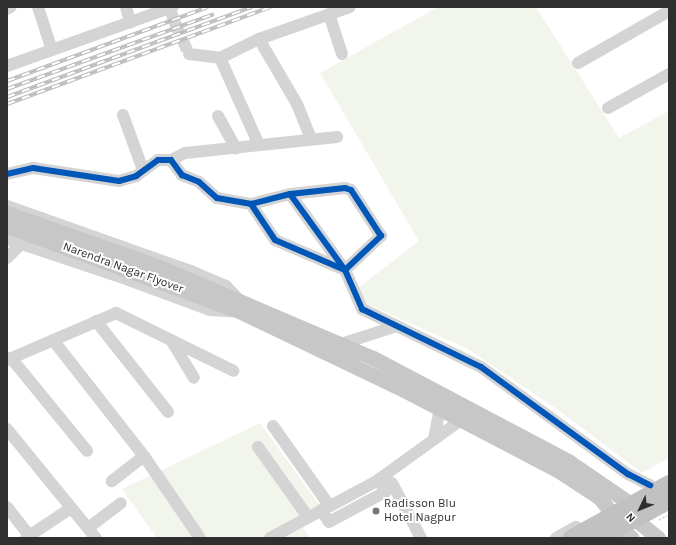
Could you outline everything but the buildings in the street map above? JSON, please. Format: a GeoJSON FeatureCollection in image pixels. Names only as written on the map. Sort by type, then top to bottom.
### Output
{"type":"FeatureCollection","features":[{"type":"Feature","properties":{"kind":"highway"},"geometry":{"type":"LineString","coordinates":[[570,538],[669,483]]}},
{"type":"Feature","properties":{"kind":"highway"},"geometry":{"type":"LineString","coordinates":[[599,538],[669,500]]}},
{"type":"Feature","properties":{"kind":"main road","name":"Narendra Nagar Flyover"},"geometry":{"type":"LineString","coordinates":[[7,207],[215,289],[238,305]]}},
{"type":"Feature","properties":{"kind":"main road","name":"Narendra Nagar Flyover"},"geometry":{"type":"LineString","coordinates":[[7,226],[220,304],[238,305]]}},
{"type":"Feature","properties":{"kind":"main road"},"geometry":{"type":"LineString","coordinates":[[238,305],[341,344],[438,391],[561,458],[625,500],[641,524],[658,538]]}},
{"type":"Feature","properties":{"kind":"main road"},"geometry":{"type":"LineString","coordinates":[[238,305],[559,471],[600,498],[624,536]]}},
{"type":"Feature","properties":{"kind":"street"},"geometry":{"type":"LineString","coordinates":[[7,8],[11,7]]}},
{"type":"Feature","properties":{"kind":"street"},"geometry":{"type":"LineString","coordinates":[[38,7],[52,50]]}},
{"type":"Feature","properties":{"kind":"street"},"geometry":{"type":"LineString","coordinates":[[126,7],[130,22]]}},
{"type":"Feature","properties":{"kind":"street"},"geometry":{"type":"LineString","coordinates":[[189,54],[220,58],[260,39],[350,7]]}},
{"type":"Feature","properties":{"kind":"street"},"geometry":{"type":"LineString","coordinates":[[578,63],[669,11],[668,7]]}},
{"type":"Feature","properties":{"kind":"street"},"geometry":{"type":"LineString","coordinates":[[7,66],[170,8],[176,23]]}},
{"type":"Feature","properties":{"kind":"street"},"geometry":{"type":"LineString","coordinates":[[329,14],[342,54]]}},
{"type":"Feature","properties":{"kind":"street"},"geometry":{"type":"LineString","coordinates":[[260,39],[296,104],[311,139]]}},
{"type":"Feature","properties":{"kind":"street"},"geometry":{"type":"LineString","coordinates":[[220,58],[259,145]]}},
{"type":"Feature","properties":{"kind":"street"},"geometry":{"type":"LineString","coordinates":[[608,108],[669,74]]}},
{"type":"Feature","properties":{"kind":"street"},"geometry":{"type":"LineString","coordinates":[[123,115],[144,170]]}},
{"type":"Feature","properties":{"kind":"street"},"geometry":{"type":"LineString","coordinates":[[218,116],[236,148]]}},
{"type":"Feature","properties":{"kind":"street"},"geometry":{"type":"LineString","coordinates":[[7,174],[33,168],[119,181],[136,176],[158,160],[171,160],[185,153],[336,136]]}},
{"type":"Feature","properties":{"kind":"street"},"geometry":{"type":"LineString","coordinates":[[171,160],[182,175],[199,182],[218,198],[251,204],[290,194],[345,188],[351,190],[381,236],[345,270]]}},
{"type":"Feature","properties":{"kind":"street"},"geometry":{"type":"LineString","coordinates":[[290,194],[345,270],[362,309],[394,327],[481,367],[628,474],[650,485]]}},
{"type":"Feature","properties":{"kind":"street"},"geometry":{"type":"LineString","coordinates":[[251,204],[275,240],[345,270]]}},
{"type":"Feature","properties":{"kind":"street"},"geometry":{"type":"LineString","coordinates":[[7,207],[193,272],[226,286],[238,305],[210,310],[116,275],[7,239]]}},
{"type":"Feature","properties":{"kind":"street"},"geometry":{"type":"LineString","coordinates":[[7,258],[21,244]]}},
{"type":"Feature","properties":{"kind":"street"},"geometry":{"type":"LineString","coordinates":[[87,451],[9,359],[116,313],[234,371]]}},
{"type":"Feature","properties":{"kind":"street"},"geometry":{"type":"LineString","coordinates":[[96,321],[168,412]]}},
{"type":"Feature","properties":{"kind":"street"},"geometry":{"type":"LineString","coordinates":[[341,344],[394,327]]}},
{"type":"Feature","properties":{"kind":"street"},"geometry":{"type":"LineString","coordinates":[[170,339],[194,378]]}},
{"type":"Feature","properties":{"kind":"street"},"geometry":{"type":"LineString","coordinates":[[53,340],[144,456],[200,538]]}},
{"type":"Feature","properties":{"kind":"street"},"geometry":{"type":"LineString","coordinates":[[434,439],[440,409]]}},
{"type":"Feature","properties":{"kind":"street"},"geometry":{"type":"LineString","coordinates":[[270,538],[379,479],[461,420]]}},
{"type":"Feature","properties":{"kind":"street"},"geometry":{"type":"LineString","coordinates":[[273,426],[325,508]]}},
{"type":"Feature","properties":{"kind":"street"},"geometry":{"type":"LineString","coordinates":[[7,429],[96,538]]}},
{"type":"Feature","properties":{"kind":"street"},"geometry":{"type":"LineString","coordinates":[[258,447],[308,517]]}},
{"type":"Feature","properties":{"kind":"street"},"geometry":{"type":"LineString","coordinates":[[112,481],[144,456]]}},
{"type":"Feature","properties":{"kind":"street"},"geometry":{"type":"LineString","coordinates":[[556,538],[669,474]]}},
{"type":"Feature","properties":{"kind":"street"},"geometry":{"type":"LineString","coordinates":[[392,483],[421,538]]}},
{"type":"Feature","properties":{"kind":"street"},"geometry":{"type":"LineString","coordinates":[[88,528],[121,504]]}},
{"type":"Feature","properties":{"kind":"street"},"geometry":{"type":"LineString","coordinates":[[7,507],[29,537],[72,508]]}},
{"type":"Feature","properties":{"kind":"street"},"geometry":{"type":"LineString","coordinates":[[624,536],[641,524],[669,509]]}},
{"type":"Feature","properties":{"kind":"shaded area"},"geometry":{"type":"Polygon","coordinates":[[[438,7],[536,7],[619,138],[669,111],[669,458],[642,473],[561,412],[468,349],[365,303],[358,288],[419,241],[320,73],[438,7]]]}},
{"type":"Feature","properties":{"kind":"shaded area"},"geometry":{"type":"Polygon","coordinates":[[[260,423],[320,506],[300,523],[310,538],[157,538],[122,489],[260,423]]]}},
{"type":"Feature","properties":{"kind":"tunnel"},"geometry":{"type":"LineString","coordinates":[[175,23],[189,54]]}},
{"type":"Feature","properties":{"kind":"railway"},"geometry":{"type":"LineString","coordinates":[[7,81],[208,7]]}},
{"type":"Feature","properties":{"kind":"railway"},"geometry":{"type":"LineString","coordinates":[[7,97],[252,7]]}},
{"type":"Feature","properties":{"kind":"railway"},"geometry":{"type":"LineString","coordinates":[[7,104],[271,7]]}},
{"type":"Feature","properties":{"kind":"railway"},"geometry":{"type":"LineString","coordinates":[[7,89],[214,14]]}},
{"type":"Feature","properties":{"kind":"railway"},"geometry":{"type":"LineString","coordinates":[[593,538],[669,490]]}},
{"type":"Feature","properties":{"kind":"railway"},"geometry":{"type":"LineString","coordinates":[[646,512],[669,498]]}},
{"type":"Feature","properties":{"kind":"cycle path"},"geometry":{"type":"LineString","coordinates":[[7,174],[33,168],[119,181],[136,176],[158,160],[171,160],[182,175],[199,182],[217,198],[251,204]]}},
{"type":"Feature","properties":{"kind":"cycle path"},"geometry":{"type":"LineString","coordinates":[[290,194],[345,270],[381,236],[351,190],[345,188],[290,194],[251,204],[275,240],[345,270],[362,309],[481,367],[628,474],[650,485]]}},
{"type":"Feature","properties":{"kind":"place","name":"Radisson Blu Hotel Nagpur"},"geometry":{"type":"Point","coordinates":[376,511]}}]}
